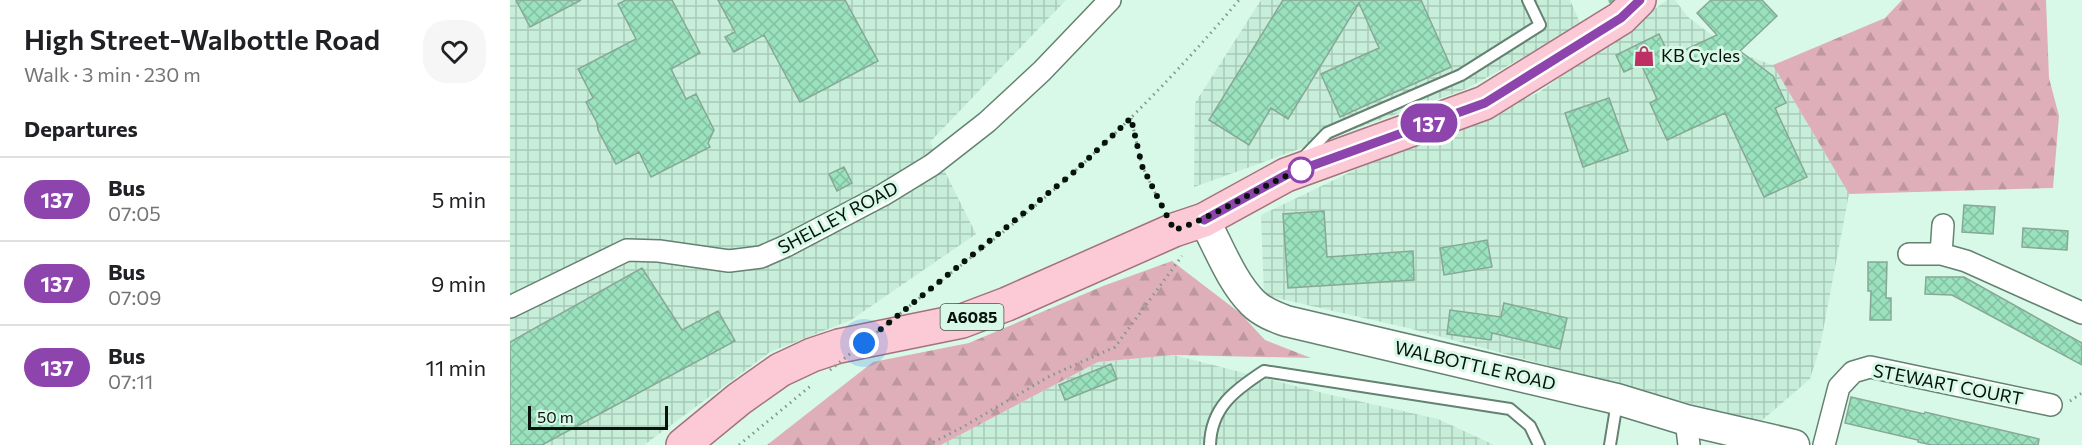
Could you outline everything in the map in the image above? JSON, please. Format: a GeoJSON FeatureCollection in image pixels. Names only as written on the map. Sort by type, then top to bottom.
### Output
{"type":"FeatureCollection","features":[{"type":"Feature","properties":{"kind":"main road","name":"A6085"},"geometry":{"type":"LineString","coordinates":[[683,445],[739,399],[780,370],[812,355],[839,346],[962,321],[1187,235],[1286,175],[1485,103],[1621,18],[1640,0]]}},
{"type":"Feature","properties":{"kind":"street","name":"SHELLEY ROAD"},"geometry":{"type":"LineString","coordinates":[[510,307],[627,250],[659,251],[729,261],[746,261],[786,246],[883,195],[932,165],[987,122],[1042,71],[1110,0]]}},
{"type":"Feature","properties":{"kind":"street"},"geometry":{"type":"LineString","coordinates":[[1941,254],[1943,225]]}},
{"type":"Feature","properties":{"kind":"street","name":"WALBOTTLE ROAD"},"geometry":{"type":"LineString","coordinates":[[1187,235],[1254,304],[1286,321],[1617,399],[1688,433],[1794,445]]}},
{"type":"Feature","properties":{"kind":"street"},"geometry":{"type":"LineString","coordinates":[[1909,254],[1941,254],[1966,261],[2082,313]]}},
{"type":"Feature","properties":{"kind":"street","name":"STEWART COURT"},"geometry":{"type":"LineString","coordinates":[[1824,445],[1839,387],[1853,372],[1870,368],[2051,405]]}},
{"type":"Feature","properties":{"kind":"lane"},"geometry":{"type":"LineString","coordinates":[[1286,175],[1327,133],[1461,75],[1540,25],[1528,0]]}},
{"type":"Feature","properties":{"kind":"lane"},"geometry":{"type":"LineString","coordinates":[[1210,445],[1211,429],[1222,405],[1240,387],[1264,371],[1510,409],[1530,426],[1539,445]]}},
{"type":"Feature","properties":{"kind":"lane"},"geometry":{"type":"LineString","coordinates":[[1610,445],[1617,399]]}},
{"type":"Feature","properties":{"kind":"path"},"geometry":{"type":"LineString","coordinates":[[830,370],[1073,173],[1196,51],[1239,0]]}},
{"type":"Feature","properties":{"kind":"path"},"geometry":{"type":"LineString","coordinates":[[928,445],[1050,376],[1115,347],[1187,235],[1142,166],[1131,118]]}},
{"type":"Feature","properties":{"kind":"path"},"geometry":{"type":"LineString","coordinates":[[739,445],[821,377]]}},
{"type":"Feature","properties":{"kind":"shaded area"},"geometry":{"type":"Polygon","coordinates":[[[510,0],[1066,0],[930,142],[976,234],[851,320],[770,352],[644,445],[510,445],[510,0]]]}},
{"type":"Feature","properties":{"kind":"shaded area"},"geometry":{"type":"Polygon","coordinates":[[[1261,0],[1570,0],[1581,25],[1466,89],[1194,187],[1195,103],[1261,0]]]}},
{"type":"Feature","properties":{"kind":"shaded area"},"geometry":{"type":"Polygon","coordinates":[[[1667,0],[1675,0],[1688,17],[1733,51],[1773,65],[1849,194],[1820,347],[1810,379],[1760,422],[1408,328],[1264,295],[1261,215],[1417,140],[1538,93],[1667,0]]]}},
{"type":"Feature","properties":{"kind":"shaded area"},"geometry":{"type":"Polygon","coordinates":[[[1174,355],[1327,394],[1438,419],[1494,445],[941,445],[1098,362],[1174,355]]]}},
{"type":"Feature","properties":{"kind":"green space"},"geometry":{"type":"Polygon","coordinates":[[[1902,0],[2046,0],[2049,78],[2059,116],[2053,188],[1849,194],[1773,65],[1885,18],[1902,0]]]}},
{"type":"Feature","properties":{"kind":"green space"},"geometry":{"type":"Polygon","coordinates":[[[1172,261],[1240,313],[1265,340],[1311,358],[1174,355],[1098,362],[941,445],[767,445],[873,362],[969,343],[1103,286],[1172,261]]]}},
{"type":"Feature","properties":{"kind":"building"},"geometry":{"type":"Polygon","coordinates":[[[516,0],[581,0],[530,27],[516,0]]]}},
{"type":"Feature","properties":{"kind":"building"},"geometry":{"type":"Polygon","coordinates":[[[626,0],[672,0],[700,53],[671,69],[686,99],[696,94],[714,130],[708,143],[710,147],[651,177],[639,152],[616,164],[586,102],[593,98],[578,69],[636,39],[618,4],[626,0]]]}},
{"type":"Feature","properties":{"kind":"building"},"geometry":{"type":"Polygon","coordinates":[[[718,0],[845,0],[878,61],[800,102],[764,35],[734,52],[725,37],[735,32],[718,0]]]}},
{"type":"Feature","properties":{"kind":"building"},"geometry":{"type":"Polygon","coordinates":[[[1283,0],[1421,0],[1451,67],[1340,117],[1321,74],[1379,48],[1359,3],[1288,119],[1271,108],[1249,145],[1209,120],[1283,0]]]}},
{"type":"Feature","properties":{"kind":"building"},"geometry":{"type":"Polygon","coordinates":[[[1711,0],[1762,0],[1777,16],[1740,51],[1773,76],[1786,103],[1775,108],[1807,177],[1764,197],[1725,113],[1667,140],[1650,103],[1657,99],[1641,64],[1624,72],[1616,55],[1659,34],[1670,57],[1717,35],[1697,13],[1711,0]]]}},
{"type":"Feature","properties":{"kind":"building"},"geometry":{"type":"Polygon","coordinates":[[[1609,98],[1628,151],[1583,167],[1565,113],[1609,98]]]}},
{"type":"Feature","properties":{"kind":"building"},"geometry":{"type":"Polygon","coordinates":[[[844,167],[852,183],[837,191],[829,174],[844,167]]]}},
{"type":"Feature","properties":{"kind":"building"},"geometry":{"type":"Polygon","coordinates":[[[1964,205],[1995,207],[1993,234],[1962,232],[1964,205]]]}},
{"type":"Feature","properties":{"kind":"building"},"geometry":{"type":"Polygon","coordinates":[[[1324,211],[1327,257],[1413,251],[1414,280],[1288,288],[1283,214],[1324,211]]]}},
{"type":"Feature","properties":{"kind":"building"},"geometry":{"type":"Polygon","coordinates":[[[2023,228],[2068,231],[2067,250],[2022,247],[2023,228]]]}},
{"type":"Feature","properties":{"kind":"building"},"geometry":{"type":"Polygon","coordinates":[[[1487,240],[1492,267],[1444,275],[1440,248],[1487,240]]]}},
{"type":"Feature","properties":{"kind":"building"},"geometry":{"type":"Polygon","coordinates":[[[1868,262],[1887,262],[1886,298],[1891,298],[1891,320],[1870,320],[1871,291],[1868,291],[1868,262]]]}},
{"type":"Feature","properties":{"kind":"building"},"geometry":{"type":"Polygon","coordinates":[[[642,268],[682,330],[718,311],[735,341],[542,445],[510,445],[510,342],[642,268]]]}},
{"type":"Feature","properties":{"kind":"building"},"geometry":{"type":"Polygon","coordinates":[[[1926,277],[1964,277],[2082,343],[2082,365],[1952,295],[1925,294],[1926,277]]]}},
{"type":"Feature","properties":{"kind":"building"},"geometry":{"type":"Polygon","coordinates":[[[1504,303],[1567,318],[1560,349],[1492,333],[1491,340],[1447,334],[1450,310],[1501,317],[1504,303]]]}},
{"type":"Feature","properties":{"kind":"building"},"geometry":{"type":"Polygon","coordinates":[[[1111,364],[1117,379],[1065,400],[1059,385],[1111,364]]]}},
{"type":"Feature","properties":{"kind":"building"},"geometry":{"type":"Polygon","coordinates":[[[1851,397],[2039,439],[2038,445],[1932,445],[1918,442],[1918,440],[1845,423],[1851,397]]]}},
{"type":"Feature","properties":{"kind":"bus line","name":"137"},"geometry":{"type":"LineString","coordinates":[[1204,220],[1286,175],[1485,103],[1621,18],[1640,0]]}},
{"type":"Feature","properties":{"kind":"place","name":"KB Cycles"},"geometry":{"type":"Point","coordinates":[1644,56]}},
{"type":"Feature","properties":{"kind":"route"},"geometry":{"type":"LineString","coordinates":[[864,343],[1073,173],[1131,118],[1142,166],[1174,230],[1204,220],[1286,175],[1308,167],[1301,170]]}}]}
